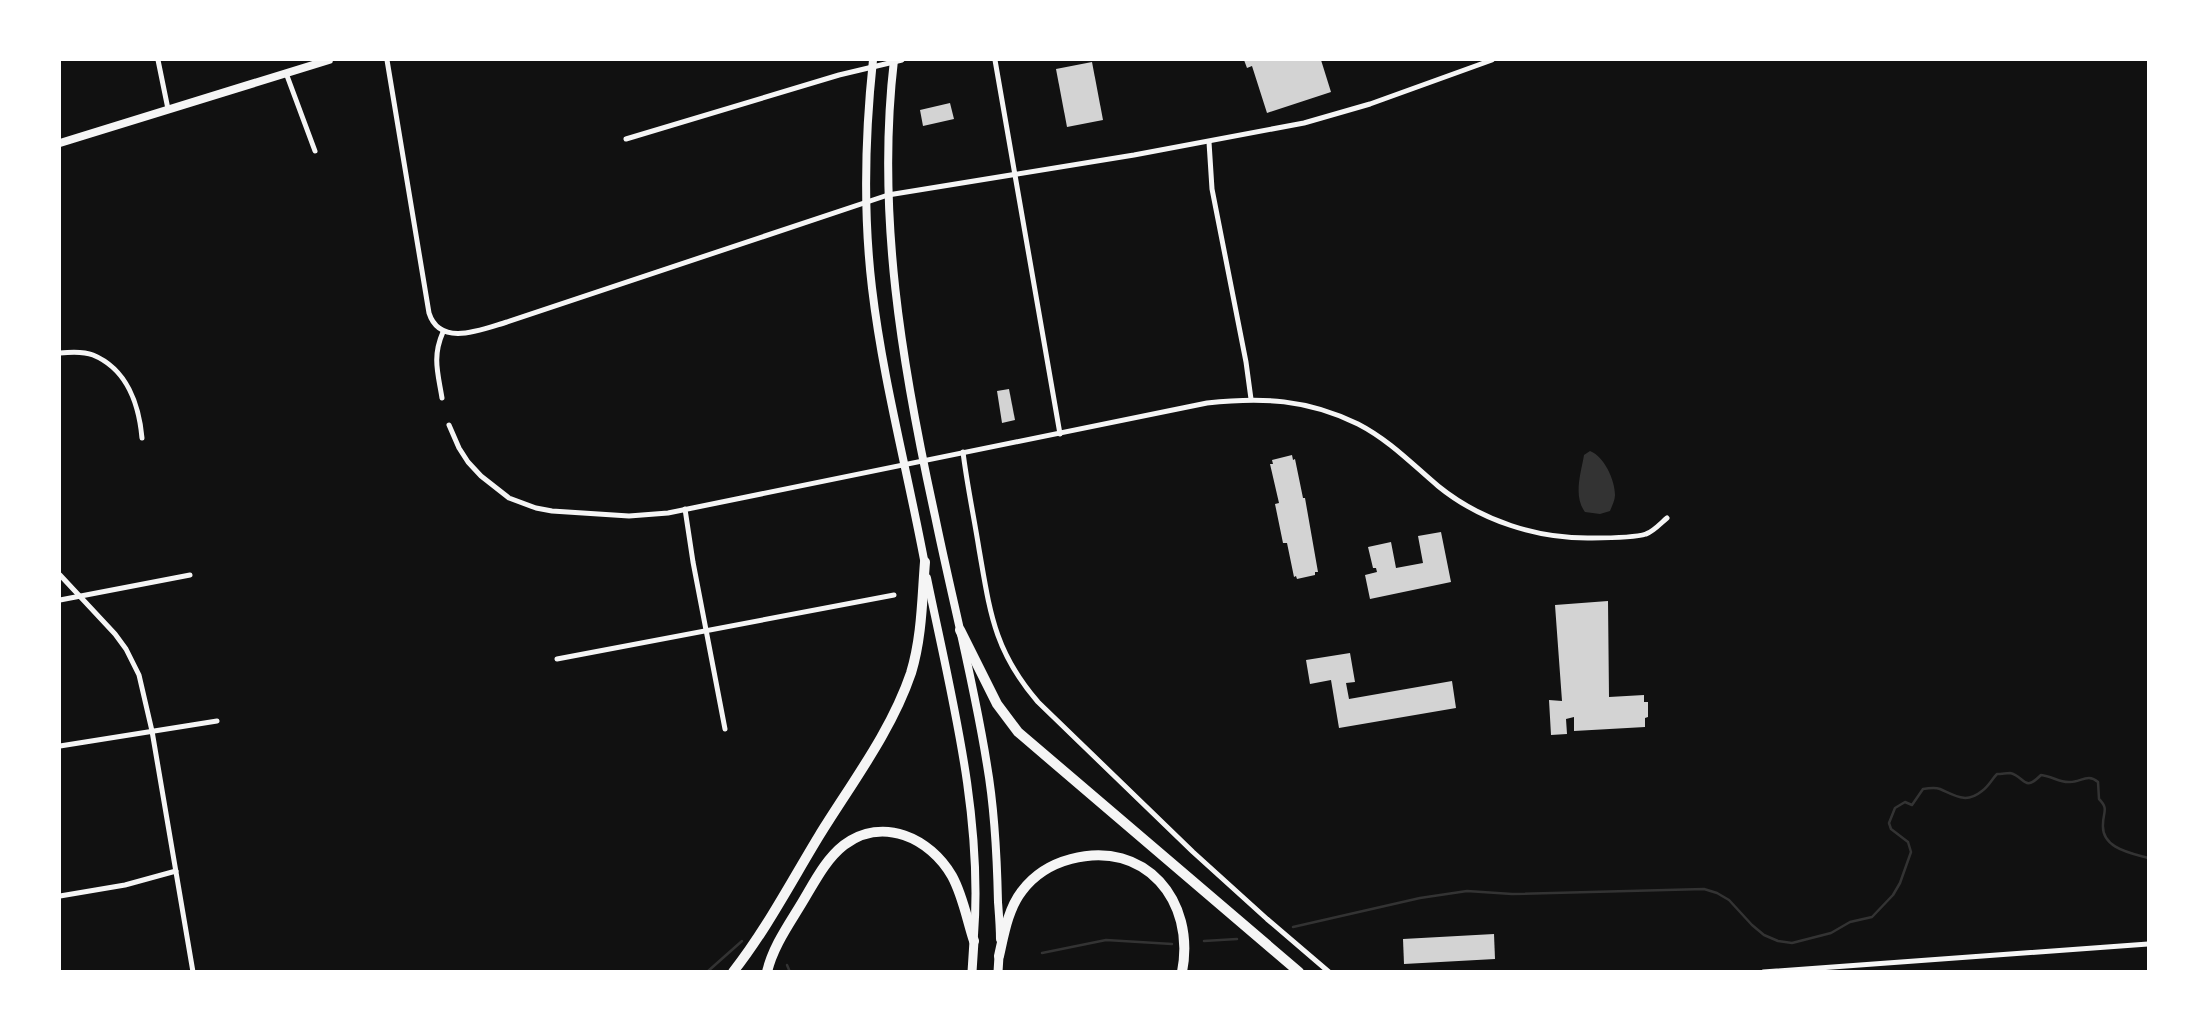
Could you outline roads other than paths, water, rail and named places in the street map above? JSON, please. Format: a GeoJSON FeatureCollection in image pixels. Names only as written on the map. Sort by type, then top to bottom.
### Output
{"type":"FeatureCollection","features":[{"type":"Feature","properties":{"kind":"highway"},"geometry":{"type":"LineString","coordinates":[[733,971],[782,899],[902,697],[919,640],[925,562]]}},
{"type":"Feature","properties":{"kind":"highway"},"geometry":{"type":"LineString","coordinates":[[960,630],[997,704],[1018,732],[1298,971]]}},
{"type":"Feature","properties":{"kind":"highway"},"geometry":{"type":"LineString","coordinates":[[767,971],[773,953],[829,860],[856,838],[879,831],[911,837],[932,850],[943,862],[958,888],[974,942]]}},
{"type":"Feature","properties":{"kind":"highway"},"geometry":{"type":"LineString","coordinates":[[999,956],[1014,902],[1030,881],[1063,861],[1104,855],[1118,857],[1144,868],[1170,892],[1177,904],[1185,932],[1186,947],[1182,971]]}},
{"type":"Feature","properties":{"kind":"main road"},"geometry":{"type":"LineString","coordinates":[[60,143],[329,60]]}},
{"type":"Feature","properties":{"kind":"main road"},"geometry":{"type":"LineString","coordinates":[[897,60],[890,124],[888,220],[898,313],[924,460],[988,766],[995,830],[1000,934],[998,971]]}},
{"type":"Feature","properties":{"kind":"main road"},"geometry":{"type":"LineString","coordinates":[[872,63],[866,157],[873,298],[968,787],[975,863],[972,971]]}},
{"type":"Feature","properties":{"kind":"street"},"geometry":{"type":"LineString","coordinates":[[158,60],[168,109]]}},
{"type":"Feature","properties":{"kind":"street"},"geometry":{"type":"LineString","coordinates":[[387,60],[429,313],[443,332],[451,334],[468,333],[508,322],[888,195],[1266,132],[1334,115],[1492,60]]}},
{"type":"Feature","properties":{"kind":"street"},"geometry":{"type":"LineString","coordinates":[[626,139],[872,63],[897,60]]}},
{"type":"Feature","properties":{"kind":"street"},"geometry":{"type":"LineString","coordinates":[[995,60],[1060,434]]}},
{"type":"Feature","properties":{"kind":"street"},"geometry":{"type":"LineString","coordinates":[[286,73],[315,150]]}},
{"type":"Feature","properties":{"kind":"street"},"geometry":{"type":"LineString","coordinates":[[1209,142],[1212,189],[1251,399]]}},
{"type":"Feature","properties":{"kind":"street"},"geometry":{"type":"LineString","coordinates":[[442,398],[436,360],[443,332]]}},
{"type":"Feature","properties":{"kind":"street"},"geometry":{"type":"LineString","coordinates":[[60,353],[80,352],[93,355],[114,371],[132,393],[140,413],[142,438]]}},
{"type":"Feature","properties":{"kind":"street"},"geometry":{"type":"LineString","coordinates":[[449,425],[459,448],[481,476],[496,489],[524,504],[552,511],[648,516],[1207,403],[1251,399],[1301,404],[1359,425],[1394,448],[1459,501],[1487,516],[1519,528],[1574,538],[1602,538],[1647,534],[1667,519]]}},
{"type":"Feature","properties":{"kind":"street"},"geometry":{"type":"LineString","coordinates":[[963,452],[990,614],[1003,652],[1024,686],[1194,852],[1329,971]]}},
{"type":"Feature","properties":{"kind":"street"},"geometry":{"type":"LineString","coordinates":[[685,509],[725,729]]}},
{"type":"Feature","properties":{"kind":"street"},"geometry":{"type":"LineString","coordinates":[[60,575],[115,634],[139,675],[152,731],[193,971]]}},
{"type":"Feature","properties":{"kind":"street"},"geometry":{"type":"LineString","coordinates":[[60,600],[190,575]]}},
{"type":"Feature","properties":{"kind":"street"},"geometry":{"type":"LineString","coordinates":[[557,659],[894,595]]}},
{"type":"Feature","properties":{"kind":"street"},"geometry":{"type":"LineString","coordinates":[[60,746],[217,721]]}},
{"type":"Feature","properties":{"kind":"street"},"geometry":{"type":"LineString","coordinates":[[60,895],[137,882],[176,871]]}},
{"type":"Feature","properties":{"kind":"street"},"geometry":{"type":"LineString","coordinates":[[1763,971],[2148,944]]}},
{"type":"Feature","properties":{"kind":"waterway"},"geometry":{"type":"LineString","coordinates":[[1293,927],[1420,898],[1467,891],[1512,894],[1704,889],[1729,900],[1764,935],[1792,943],[1831,933],[1850,922],[1872,917],[1893,895],[1911,852],[1908,842],[1891,829],[1889,823],[1895,808],[1905,802],[1912,805],[1923,789],[1927,788],[1938,788],[1956,796],[1971,797],[1984,789],[1997,774],[2007,773],[2027,783],[2041,775],[2066,782],[2094,779],[2098,782],[2099,799],[2105,808],[2103,824],[2107,839],[2118,848],[2148,858]]}},
{"type":"Feature","properties":{"kind":"waterway"},"geometry":{"type":"LineString","coordinates":[[1204,941],[1237,939]]}},
{"type":"Feature","properties":{"kind":"waterway"},"geometry":{"type":"LineString","coordinates":[[1042,953],[1106,940],[1172,944]]}},
{"type":"Feature","properties":{"kind":"waterway"},"geometry":{"type":"LineString","coordinates":[[707,972],[742,941]]}},
{"type":"Feature","properties":{"kind":"waterway"},"geometry":{"type":"LineString","coordinates":[[787,965],[790,972]]}}]}
